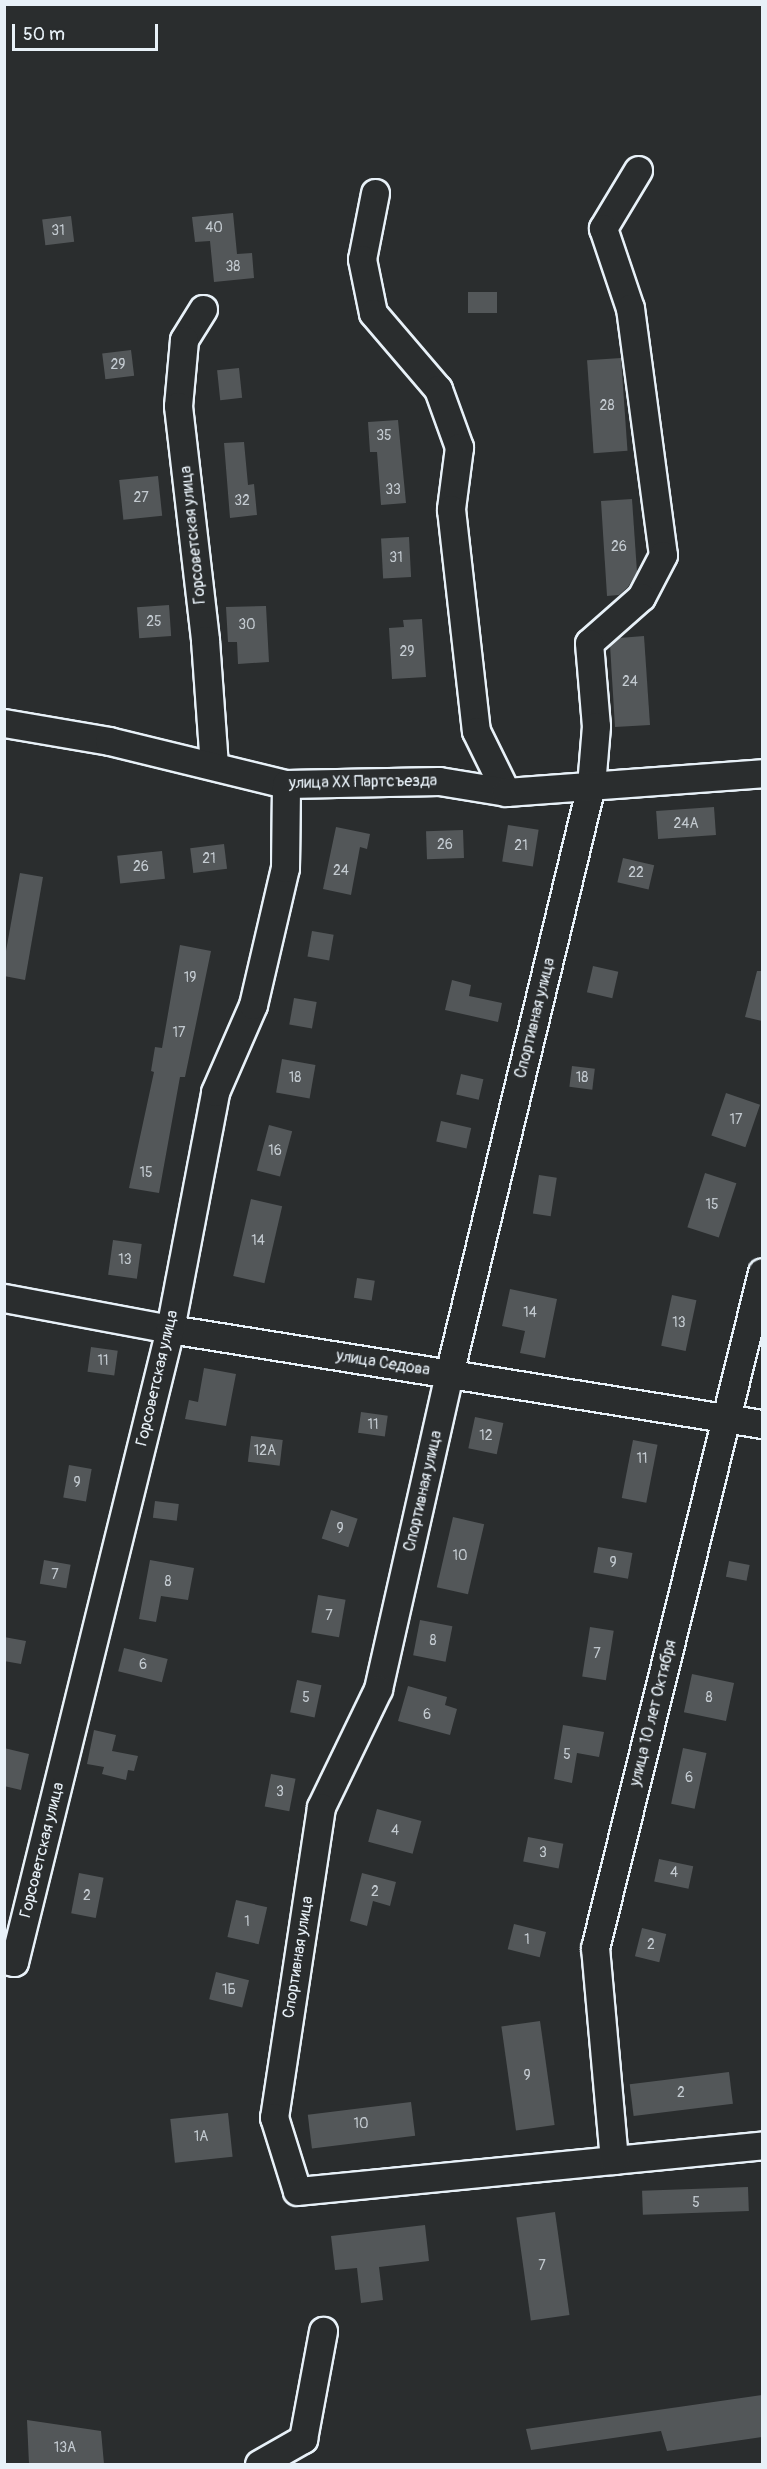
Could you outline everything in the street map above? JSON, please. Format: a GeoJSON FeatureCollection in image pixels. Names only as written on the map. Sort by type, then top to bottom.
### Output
{"type":"FeatureCollection","features":[{"type":"Feature","properties":{"kind":"street","name":"Спортивная улица"},"geometry":{"type":"LineString","coordinates":[[614,2160],[297,2191],[274,2117],[321,1807],[378,1689],[449,1374],[591,785],[596,726],[589,643],[640,597],[663,555],[630,308],[603,228],[638,170]]}},
{"type":"Feature","properties":{"kind":"street"},"geometry":{"type":"LineString","coordinates":[[375,193],[362,259],[373,313],[438,389],[459,447],[451,509],[476,732],[506,792]]}},
{"type":"Feature","properties":{"kind":"street","name":"Горсоветская улица"},"geometry":{"type":"LineString","coordinates":[[203,309],[184,340],[178,406],[205,640],[214,766]]}},
{"type":"Feature","properties":{"kind":"street","name":"улица XX Партсъезда"},"geometry":{"type":"LineString","coordinates":[[4,723],[109,741],[286,784],[439,781],[506,792],[762,773]]}},
{"type":"Feature","properties":{"kind":"street","name":"Горсоветская улица"},"geometry":{"type":"LineString","coordinates":[[4,1960],[14,1962],[170,1329],[215,1092],[253,1005],[285,868],[286,784]]}},
{"type":"Feature","properties":{"kind":"street","name":"улица 10 лет Октября"},"geometry":{"type":"LineString","coordinates":[[614,2160],[595,1948],[762,1272]]}},
{"type":"Feature","properties":{"kind":"street","name":"улица Седова"},"geometry":{"type":"LineString","coordinates":[[4,1298],[170,1329],[762,1424]]}},
{"type":"Feature","properties":{"kind":"street"},"geometry":{"type":"LineString","coordinates":[[614,2160],[762,2145]]}},
{"type":"Feature","properties":{"kind":"street"},"geometry":{"type":"LineString","coordinates":[[260,2464],[303,2439],[323,2331]]}},
{"type":"Feature","properties":{"kind":"building"},"geometry":{"type":"Polygon","coordinates":[[[233,213],[237,254],[252,253],[254,278],[214,282],[210,241],[195,242],[192,217],[233,213]]]}},
{"type":"Feature","properties":{"kind":"building"},"geometry":{"type":"Polygon","coordinates":[[[71,216],[74,242],[45,245],[42,220],[71,216]]]}},
{"type":"Feature","properties":{"kind":"building"},"geometry":{"type":"Polygon","coordinates":[[[468,292],[497,292],[497,313],[468,313],[468,292]]]}},
{"type":"Feature","properties":{"kind":"building"},"geometry":{"type":"Polygon","coordinates":[[[131,350],[134,376],[105,379],[102,354],[131,350]]]}},
{"type":"Feature","properties":{"kind":"building"},"geometry":{"type":"Polygon","coordinates":[[[621,358],[627,451],[594,453],[587,360],[621,358]]]}},
{"type":"Feature","properties":{"kind":"building"},"geometry":{"type":"Polygon","coordinates":[[[239,368],[242,398],[220,400],[217,370],[239,368]]]}},
{"type":"Feature","properties":{"kind":"building"},"geometry":{"type":"Polygon","coordinates":[[[398,420],[406,503],[381,505],[377,452],[370,452],[368,422],[398,420]]]}},
{"type":"Feature","properties":{"kind":"building"},"geometry":{"type":"Polygon","coordinates":[[[244,442],[248,485],[254,484],[257,515],[230,518],[224,443],[244,442]]]}},
{"type":"Feature","properties":{"kind":"building"},"geometry":{"type":"Polygon","coordinates":[[[158,476],[162,516],[123,520],[119,480],[158,476]]]}},
{"type":"Feature","properties":{"kind":"building"},"geometry":{"type":"Polygon","coordinates":[[[632,499],[637,572],[628,587],[619,595],[607,596],[601,501],[632,499]]]}},
{"type":"Feature","properties":{"kind":"building"},"geometry":{"type":"Polygon","coordinates":[[[409,537],[411,577],[383,578],[381,538],[409,537]]]}},
{"type":"Feature","properties":{"kind":"building"},"geometry":{"type":"Polygon","coordinates":[[[169,605],[171,636],[139,638],[137,607],[169,605]]]}},
{"type":"Feature","properties":{"kind":"building"},"geometry":{"type":"Polygon","coordinates":[[[266,606],[269,662],[238,664],[237,642],[228,642],[226,607],[266,606]]]}},
{"type":"Feature","properties":{"kind":"building"},"geometry":{"type":"Polygon","coordinates":[[[422,619],[426,677],[392,679],[389,628],[404,627],[403,620],[422,619]]]}},
{"type":"Feature","properties":{"kind":"building"},"geometry":{"type":"Polygon","coordinates":[[[644,636],[650,725],[615,727],[610,645],[619,638],[644,636]]]}},
{"type":"Feature","properties":{"kind":"building"},"geometry":{"type":"Polygon","coordinates":[[[714,807],[716,835],[658,839],[656,811],[714,807]]]}},
{"type":"Feature","properties":{"kind":"building"},"geometry":{"type":"Polygon","coordinates":[[[508,825],[539,830],[533,866],[502,862],[508,825]]]}},
{"type":"Feature","properties":{"kind":"building"},"geometry":{"type":"Polygon","coordinates":[[[336,827],[370,834],[367,849],[360,847],[351,895],[323,889],[336,827]]]}},
{"type":"Feature","properties":{"kind":"building"},"geometry":{"type":"Polygon","coordinates":[[[463,830],[464,858],[427,859],[426,831],[463,830]]]}},
{"type":"Feature","properties":{"kind":"building"},"geometry":{"type":"Polygon","coordinates":[[[224,844],[227,869],[193,873],[190,848],[224,844]]]}},
{"type":"Feature","properties":{"kind":"building"},"geometry":{"type":"Polygon","coordinates":[[[162,851],[165,879],[120,884],[117,856],[162,851]]]}},
{"type":"Feature","properties":{"kind":"building"},"geometry":{"type":"Polygon","coordinates":[[[623,858],[654,865],[649,890],[617,882],[623,858]]]}},
{"type":"Feature","properties":{"kind":"building"},"geometry":{"type":"Polygon","coordinates":[[[20,873],[43,877],[25,980],[4,976],[4,962],[20,873]]]}},
{"type":"Feature","properties":{"kind":"building"},"geometry":{"type":"Polygon","coordinates":[[[312,931],[334,935],[329,960],[307,957],[312,931]]]}},
{"type":"Feature","properties":{"kind":"building"},"geometry":{"type":"Polygon","coordinates":[[[180,945],[211,951],[185,1077],[180,1077],[159,1193],[129,1188],[154,1072],[151,1071],[155,1047],[162,1048],[180,945]]]}},
{"type":"Feature","properties":{"kind":"building"},"geometry":{"type":"Polygon","coordinates":[[[593,966],[618,972],[612,998],[587,992],[593,966]]]}},
{"type":"Feature","properties":{"kind":"building"},"geometry":{"type":"Polygon","coordinates":[[[757,971],[762,971],[762,1021],[745,1017],[757,971]]]}},
{"type":"Feature","properties":{"kind":"building"},"geometry":{"type":"Polygon","coordinates":[[[452,980],[471,985],[469,996],[502,1003],[498,1022],[445,1010],[452,980]]]}},
{"type":"Feature","properties":{"kind":"building"},"geometry":{"type":"Polygon","coordinates":[[[294,998],[317,1002],[312,1029],[289,1025],[294,998]]]}},
{"type":"Feature","properties":{"kind":"building"},"geometry":{"type":"Polygon","coordinates":[[[282,1059],[315,1065],[310,1098],[276,1092],[282,1059]]]}},
{"type":"Feature","properties":{"kind":"building"},"geometry":{"type":"Polygon","coordinates":[[[572,1066],[595,1069],[592,1090],[569,1087],[572,1066]]]}},
{"type":"Feature","properties":{"kind":"building"},"geometry":{"type":"Polygon","coordinates":[[[461,1074],[483,1079],[479,1100],[456,1094],[461,1074]]]}},
{"type":"Feature","properties":{"kind":"building"},"geometry":{"type":"Polygon","coordinates":[[[726,1093],[760,1105],[745,1147],[711,1136],[726,1093]]]}},
{"type":"Feature","properties":{"kind":"building"},"geometry":{"type":"Polygon","coordinates":[[[441,1121],[471,1128],[466,1148],[436,1141],[441,1121]]]}},
{"type":"Feature","properties":{"kind":"building"},"geometry":{"type":"Polygon","coordinates":[[[269,1125],[292,1131],[280,1177],[257,1170],[269,1125]]]}},
{"type":"Feature","properties":{"kind":"building"},"geometry":{"type":"Polygon","coordinates":[[[705,1173],[736,1183],[719,1237],[687,1227],[705,1173]]]}},
{"type":"Feature","properties":{"kind":"building"},"geometry":{"type":"Polygon","coordinates":[[[539,1175],[557,1178],[551,1216],[533,1214],[539,1175]]]}},
{"type":"Feature","properties":{"kind":"building"},"geometry":{"type":"Polygon","coordinates":[[[251,1199],[282,1206],[264,1283],[233,1276],[251,1199]]]}},
{"type":"Feature","properties":{"kind":"building"},"geometry":{"type":"Polygon","coordinates":[[[113,1240],[142,1244],[137,1279],[108,1275],[113,1240]]]}},
{"type":"Feature","properties":{"kind":"building"},"geometry":{"type":"Polygon","coordinates":[[[357,1278],[375,1281],[372,1301],[354,1298],[357,1278]]]}},
{"type":"Feature","properties":{"kind":"building"},"geometry":{"type":"Polygon","coordinates":[[[510,1289],[557,1299],[545,1358],[520,1353],[525,1331],[502,1326],[510,1289]]]}},
{"type":"Feature","properties":{"kind":"building"},"geometry":{"type":"Polygon","coordinates":[[[672,1295],[696,1300],[686,1351],[661,1346],[672,1295]]]}},
{"type":"Feature","properties":{"kind":"building"},"geometry":{"type":"Polygon","coordinates":[[[91,1347],[118,1351],[114,1376],[88,1372],[91,1347]]]}},
{"type":"Feature","properties":{"kind":"building"},"geometry":{"type":"Polygon","coordinates":[[[204,1368],[236,1374],[226,1426],[185,1419],[189,1400],[198,1402],[204,1368]]]}},
{"type":"Feature","properties":{"kind":"building"},"geometry":{"type":"Polygon","coordinates":[[[361,1412],[388,1416],[385,1437],[358,1433],[361,1412]]]}},
{"type":"Feature","properties":{"kind":"building"},"geometry":{"type":"Polygon","coordinates":[[[475,1417],[503,1423],[497,1454],[468,1448],[475,1417]]]}},
{"type":"Feature","properties":{"kind":"building"},"geometry":{"type":"Polygon","coordinates":[[[251,1436],[283,1440],[280,1466],[248,1462],[251,1436]]]}},
{"type":"Feature","properties":{"kind":"building"},"geometry":{"type":"Polygon","coordinates":[[[633,1440],[658,1445],[646,1503],[622,1498],[633,1440]]]}},
{"type":"Feature","properties":{"kind":"building"},"geometry":{"type":"Polygon","coordinates":[[[69,1465],[92,1469],[86,1501],[63,1497],[69,1465]]]}},
{"type":"Feature","properties":{"kind":"building"},"geometry":{"type":"Polygon","coordinates":[[[155,1501],[179,1504],[177,1521],[153,1518],[155,1501]]]}},
{"type":"Feature","properties":{"kind":"building"},"geometry":{"type":"Polygon","coordinates":[[[331,1510],[358,1519],[348,1547],[322,1539],[331,1510]]]}},
{"type":"Feature","properties":{"kind":"building"},"geometry":{"type":"Polygon","coordinates":[[[453,1517],[484,1524],[468,1594],[437,1587],[453,1517]]]}},
{"type":"Feature","properties":{"kind":"building"},"geometry":{"type":"Polygon","coordinates":[[[598,1547],[632,1553],[628,1579],[593,1573],[598,1547]]]}},
{"type":"Feature","properties":{"kind":"building"},"geometry":{"type":"Polygon","coordinates":[[[44,1560],[71,1565],[66,1588],[40,1584],[44,1560]]]}},
{"type":"Feature","properties":{"kind":"building"},"geometry":{"type":"Polygon","coordinates":[[[150,1560],[194,1568],[188,1600],[161,1596],[156,1622],[139,1619],[150,1560]]]}},
{"type":"Feature","properties":{"kind":"building"},"geometry":{"type":"Polygon","coordinates":[[[729,1561],[750,1565],[747,1581],[726,1577],[729,1561]]]}},
{"type":"Feature","properties":{"kind":"building"},"geometry":{"type":"Polygon","coordinates":[[[318,1595],[346,1600],[339,1637],[311,1632],[318,1595]]]}},
{"type":"Feature","properties":{"kind":"building"},"geometry":{"type":"Polygon","coordinates":[[[420,1620],[452,1626],[446,1662],[413,1655],[420,1620]]]}},
{"type":"Feature","properties":{"kind":"building"},"geometry":{"type":"Polygon","coordinates":[[[590,1627],[614,1631],[606,1680],[582,1676],[590,1627]]]}},
{"type":"Feature","properties":{"kind":"building"},"geometry":{"type":"Polygon","coordinates":[[[4,1637],[26,1641],[21,1664],[4,1661],[4,1637]]]}},
{"type":"Feature","properties":{"kind":"building"},"geometry":{"type":"Polygon","coordinates":[[[124,1648],[168,1659],[162,1682],[118,1671],[124,1648]]]}},
{"type":"Feature","properties":{"kind":"building"},"geometry":{"type":"Polygon","coordinates":[[[692,1674],[734,1683],[726,1721],[684,1712],[692,1674]]]}},
{"type":"Feature","properties":{"kind":"building"},"geometry":{"type":"Polygon","coordinates":[[[297,1680],[321,1685],[315,1717],[290,1712],[297,1680]]]}},
{"type":"Feature","properties":{"kind":"building"},"geometry":{"type":"Polygon","coordinates":[[[408,1686],[447,1697],[445,1705],[457,1709],[450,1735],[398,1721],[408,1686]]]}},
{"type":"Feature","properties":{"kind":"building"},"geometry":{"type":"Polygon","coordinates":[[[563,1725],[604,1732],[599,1757],[577,1753],[572,1783],[554,1779],[563,1725]]]}},
{"type":"Feature","properties":{"kind":"building"},"geometry":{"type":"Polygon","coordinates":[[[94,1730],[116,1735],[112,1751],[138,1756],[134,1771],[128,1770],[126,1780],[102,1774],[104,1767],[87,1764],[94,1730]]]}},
{"type":"Feature","properties":{"kind":"building"},"geometry":{"type":"Polygon","coordinates":[[[4,1748],[29,1754],[21,1790],[4,1786],[4,1748]]]}},
{"type":"Feature","properties":{"kind":"building"},"geometry":{"type":"Polygon","coordinates":[[[683,1748],[706,1753],[695,1809],[671,1804],[683,1748]]]}},
{"type":"Feature","properties":{"kind":"building"},"geometry":{"type":"Polygon","coordinates":[[[271,1774],[296,1779],[289,1811],[265,1806],[271,1774]]]}},
{"type":"Feature","properties":{"kind":"building"},"geometry":{"type":"Polygon","coordinates":[[[377,1809],[421,1821],[413,1854],[368,1842],[377,1809]]]}},
{"type":"Feature","properties":{"kind":"building"},"geometry":{"type":"Polygon","coordinates":[[[528,1837],[563,1844],[559,1868],[523,1862],[528,1837]]]}},
{"type":"Feature","properties":{"kind":"building"},"geometry":{"type":"Polygon","coordinates":[[[659,1859],[693,1866],[688,1889],[654,1881],[659,1859]]]}},
{"type":"Feature","properties":{"kind":"building"},"geometry":{"type":"Polygon","coordinates":[[[79,1873],[104,1878],[96,1918],[71,1913],[79,1873]]]}},
{"type":"Feature","properties":{"kind":"building"},"geometry":{"type":"Polygon","coordinates":[[[362,1873],[396,1882],[390,1906],[373,1901],[367,1926],[350,1921],[362,1873]]]}},
{"type":"Feature","properties":{"kind":"building"},"geometry":{"type":"Polygon","coordinates":[[[236,1900],[267,1907],[259,1944],[227,1937],[236,1900]]]}},
{"type":"Feature","properties":{"kind":"building"},"geometry":{"type":"Polygon","coordinates":[[[514,1924],[546,1932],[540,1957],[508,1949],[514,1924]]]}},
{"type":"Feature","properties":{"kind":"building"},"geometry":{"type":"Polygon","coordinates":[[[642,1928],[666,1934],[659,1962],[635,1956],[642,1928]]]}},
{"type":"Feature","properties":{"kind":"building"},"geometry":{"type":"Polygon","coordinates":[[[216,1972],[249,1980],[242,2007],[209,1999],[216,1972]]]}},
{"type":"Feature","properties":{"kind":"building"},"geometry":{"type":"Polygon","coordinates":[[[540,2021],[555,2125],[516,2130],[501,2026],[540,2021]]]}},
{"type":"Feature","properties":{"kind":"building"},"geometry":{"type":"Polygon","coordinates":[[[729,2072],[733,2104],[634,2116],[630,2084],[729,2072]]]}},
{"type":"Feature","properties":{"kind":"building"},"geometry":{"type":"Polygon","coordinates":[[[411,2102],[415,2136],[312,2148],[308,2115],[411,2102]]]}},
{"type":"Feature","properties":{"kind":"building"},"geometry":{"type":"Polygon","coordinates":[[[228,2113],[233,2157],[175,2163],[170,2119],[228,2113]]]}},
{"type":"Feature","properties":{"kind":"building"},"geometry":{"type":"Polygon","coordinates":[[[748,2187],[749,2211],[643,2215],[642,2191],[748,2187]]]}},
{"type":"Feature","properties":{"kind":"building"},"geometry":{"type":"Polygon","coordinates":[[[555,2212],[569,2315],[531,2320],[516,2217],[555,2212]]]}},
{"type":"Feature","properties":{"kind":"building"},"geometry":{"type":"Polygon","coordinates":[[[425,2225],[429,2261],[379,2267],[383,2300],[361,2303],[357,2268],[335,2270],[331,2236],[425,2225]]]}},
{"type":"Feature","properties":{"kind":"building"},"geometry":{"type":"Polygon","coordinates":[[[762,2395],[762,2437],[667,2451],[661,2431],[531,2450],[526,2429],[762,2395]]]}},
{"type":"Feature","properties":{"kind":"building"},"geometry":{"type":"Polygon","coordinates":[[[27,2420],[101,2431],[104,2464],[29,2464],[27,2420]]]}}]}
